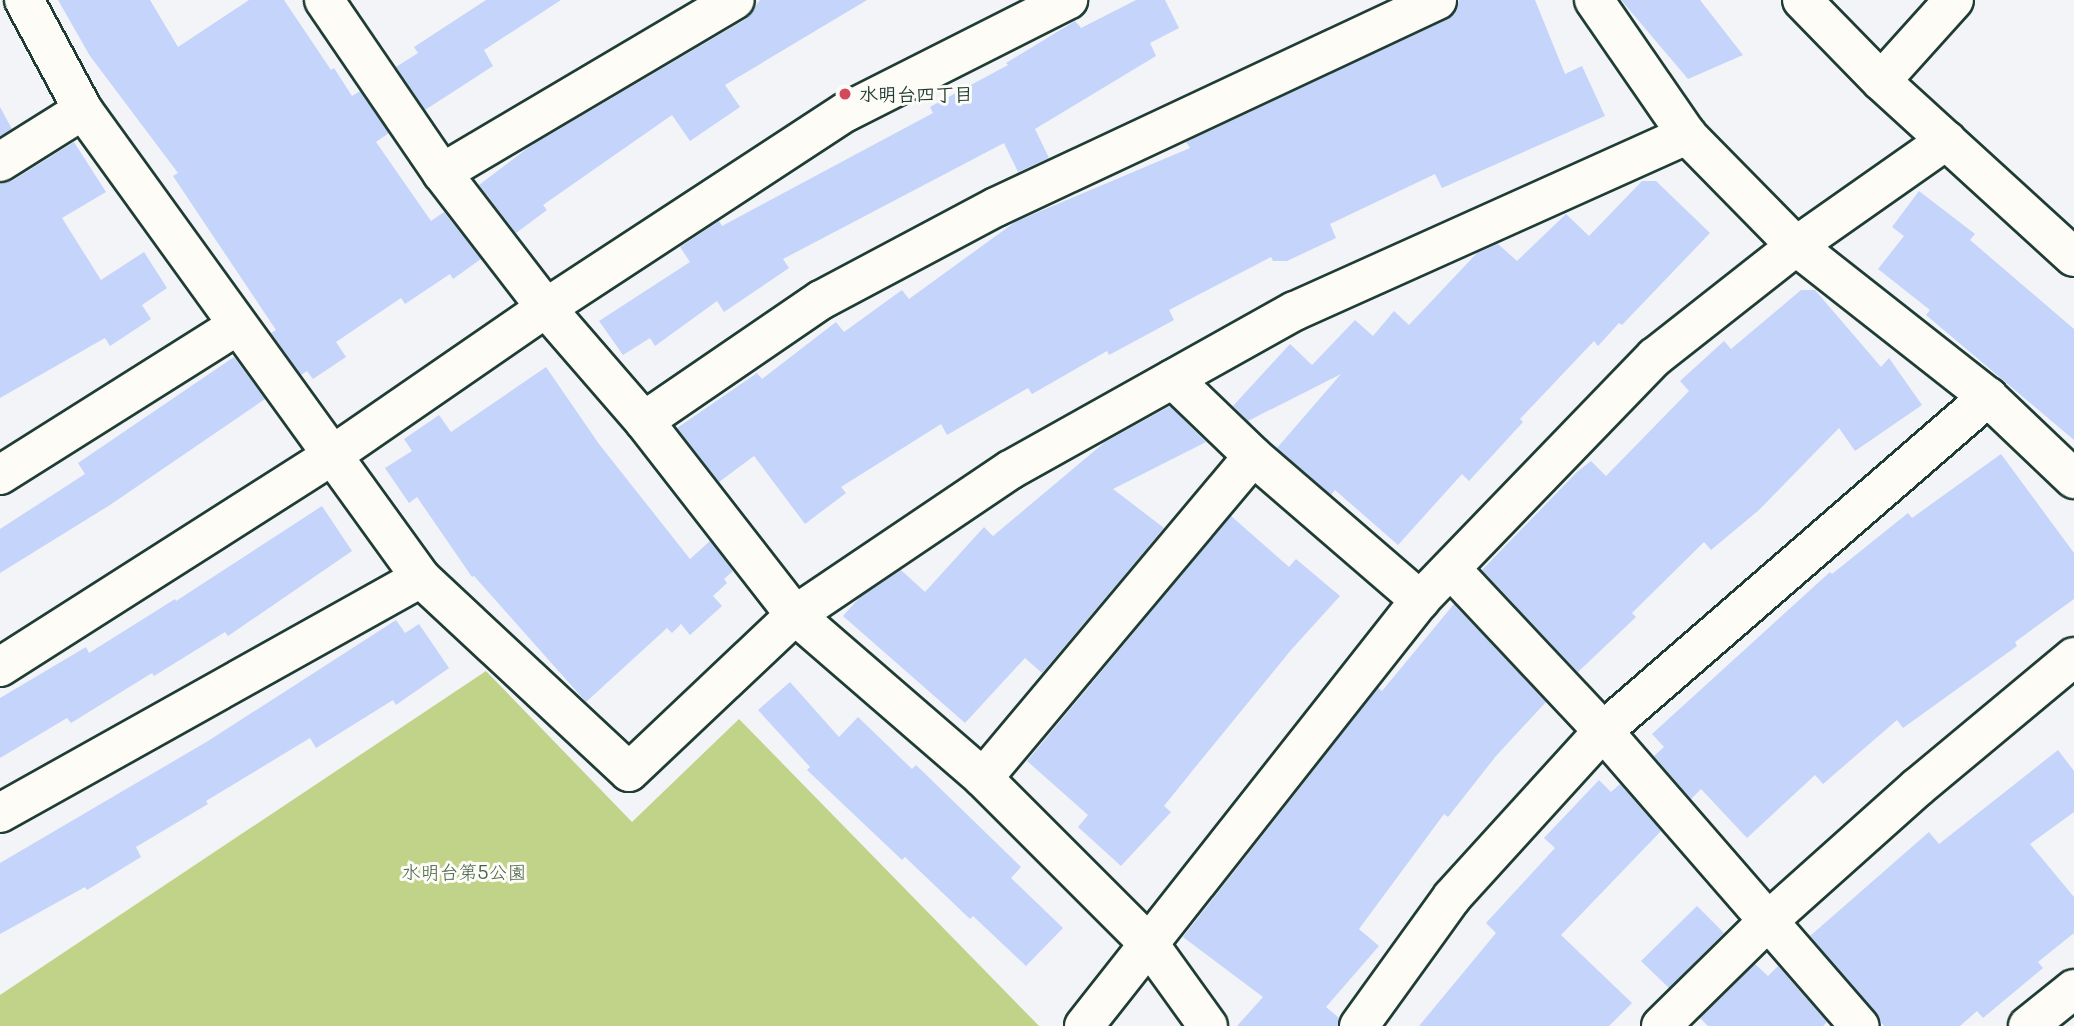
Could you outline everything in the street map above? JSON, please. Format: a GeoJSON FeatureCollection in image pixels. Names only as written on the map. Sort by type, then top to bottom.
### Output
{"type":"FeatureCollection","features":[{"type":"Feature","properties":{"kind":"street"},"geometry":{"type":"LineString","coordinates":[[24,0],[83,110],[237,327],[334,454],[421,578],[629,772],[795,615],[1010,470],[1295,311],[1687,135]]}},
{"type":"Feature","properties":{"kind":"street"},"geometry":{"type":"LineString","coordinates":[[324,0],[442,173],[546,308],[645,421],[795,615],[984,778],[1149,944],[1208,1026]]}},
{"type":"Feature","properties":{"kind":"street"},"geometry":{"type":"LineString","coordinates":[[442,173],[735,0]]}},
{"type":"Feature","properties":{"kind":"street"},"geometry":{"type":"LineString","coordinates":[[0,667],[334,454],[546,308],[846,112],[1068,0]]}},
{"type":"Feature","properties":{"kind":"street"},"geometry":{"type":"LineString","coordinates":[[645,421],[821,300],[996,207],[1437,0]]}},
{"type":"Feature","properties":{"kind":"street"},"geometry":{"type":"LineString","coordinates":[[1594,0],[1687,135],[1796,246],[1988,397],[2074,479]]}},
{"type":"Feature","properties":{"kind":"street"},"geometry":{"type":"LineString","coordinates":[[1802,0],[1881,81],[2074,257]]}},
{"type":"Feature","properties":{"kind":"street"},"geometry":{"type":"LineString","coordinates":[[1881,81],[1954,0]]}},
{"type":"Feature","properties":{"kind":"street"},"geometry":{"type":"LineString","coordinates":[[0,162],[83,110]]}},
{"type":"Feature","properties":{"kind":"street"},"geometry":{"type":"LineString","coordinates":[[1084,1026],[1420,600],[1656,357],[1796,246],[1947,140]]}},
{"type":"Feature","properties":{"kind":"street"},"geometry":{"type":"LineString","coordinates":[[0,475],[237,327]]}},
{"type":"Feature","properties":{"kind":"street"},"geometry":{"type":"LineString","coordinates":[[1173,379],[1253,456],[1420,600]]}},
{"type":"Feature","properties":{"kind":"street"},"geometry":{"type":"LineString","coordinates":[[1359,1026],[1452,897],[1603,731],[1988,397]]}},
{"type":"Feature","properties":{"kind":"street"},"geometry":{"type":"LineString","coordinates":[[984,778],[1253,456]]}},
{"type":"Feature","properties":{"kind":"street"},"geometry":{"type":"LineString","coordinates":[[1451,569],[1603,731],[1859,1026]]}},
{"type":"Feature","properties":{"kind":"street"},"geometry":{"type":"LineString","coordinates":[[0,813],[421,578]]}},
{"type":"Feature","properties":{"kind":"street"},"geometry":{"type":"LineString","coordinates":[[1661,1026],[1768,921],[1918,787],[2074,657]]}},
{"type":"Feature","properties":{"kind":"street"},"geometry":{"type":"LineString","coordinates":[[2028,1026],[2074,989]]}},
{"type":"Feature","properties":{"kind":"green space","name":"水明台第5公園"},"geometry":{"type":"Polygon","coordinates":[[[486,671],[632,822],[739,719],[1039,1026],[0,1026],[0,995],[486,671]]]}},
{"type":"Feature","properties":{"kind":"building"},"geometry":{"type":"Polygon","coordinates":[[[58,0],[150,0],[178,47],[249,0],[284,0],[331,70],[334,68],[352,96],[360,91],[389,133],[376,142],[431,221],[444,212],[481,259],[453,279],[450,274],[405,304],[401,298],[336,342],[346,357],[313,379],[307,371],[301,375],[271,333],[276,330],[173,176],[178,173],[90,56],[58,0]]]}},
{"type":"Feature","properties":{"kind":"building"},"geometry":{"type":"Polygon","coordinates":[[[486,0],[561,0],[484,50],[493,66],[425,110],[396,67],[418,53],[414,47],[486,0]]]}},
{"type":"Feature","properties":{"kind":"building"},"geometry":{"type":"Polygon","coordinates":[[[760,0],[867,0],[725,85],[740,107],[690,141],[672,115],[543,205],[547,210],[516,233],[479,185],[529,147],[746,19],[760,0]]]}},
{"type":"Feature","properties":{"kind":"building"},"geometry":{"type":"Polygon","coordinates":[[[1136,0],[1165,0],[1179,28],[1150,43],[1156,56],[1035,129],[1049,158],[1018,172],[1004,143],[783,259],[789,268],[724,312],[717,301],[655,346],[650,338],[623,355],[599,321],[690,262],[680,247],[719,221],[722,226],[933,113],[930,107],[1008,65],[1006,63],[1075,21],[1081,28],[1136,0]]]}},
{"type":"Feature","properties":{"kind":"building"},"geometry":{"type":"Polygon","coordinates":[[[1459,0],[1535,0],[1565,74],[1582,66],[1605,116],[1442,188],[1435,174],[1330,224],[1336,238],[1287,261],[1273,261],[1271,257],[1169,310],[1174,320],[1109,355],[1107,351],[1032,394],[1028,388],[947,435],[941,424],[841,487],[846,493],[805,524],[754,456],[719,482],[677,428],[757,373],[762,379],[836,322],[844,332],[902,290],[909,299],[1015,222],[1190,148],[1186,142],[1446,20],[1455,12],[1459,0]]]}},
{"type":"Feature","properties":{"kind":"building"},"geometry":{"type":"Polygon","coordinates":[[[1621,0],[1700,0],[1743,55],[1688,79],[1621,0]]]}},
{"type":"Feature","properties":{"kind":"building"},"geometry":{"type":"Polygon","coordinates":[[[0,107],[12,129],[0,136],[0,107]]]}},
{"type":"Feature","properties":{"kind":"building"},"geometry":{"type":"Polygon","coordinates":[[[74,142],[106,192],[62,218],[101,280],[144,252],[167,288],[142,305],[151,319],[110,346],[105,338],[0,398],[0,184],[12,181],[74,142]]]}},
{"type":"Feature","properties":{"kind":"building"},"geometry":{"type":"Polygon","coordinates":[[[1642,181],[1656,181],[1710,233],[1622,325],[1619,323],[1598,346],[1594,341],[1520,419],[1523,422],[1469,481],[1462,474],[1398,545],[1335,490],[1331,495],[1277,448],[1341,374],[1248,421],[1233,406],[1290,344],[1312,365],[1355,320],[1373,336],[1394,311],[1409,325],[1477,253],[1498,244],[1517,261],[1566,214],[1589,236],[1642,181]]]}},
{"type":"Feature","properties":{"kind":"building"},"geometry":{"type":"Polygon","coordinates":[[[1919,191],[1975,234],[1970,240],[2074,329],[2074,440],[1926,315],[1930,310],[1878,269],[1904,236],[1892,227],[1919,191]]]}},
{"type":"Feature","properties":{"kind":"building"},"geometry":{"type":"Polygon","coordinates":[[[1801,290],[1815,290],[1881,367],[1889,358],[1922,405],[1855,451],[1839,428],[1759,510],[1711,550],[1704,542],[1632,613],[1636,617],[1578,672],[1482,570],[1577,472],[1591,461],[1606,476],[1689,391],[1680,381],[1724,341],[1731,349],[1801,290]]]}},
{"type":"Feature","properties":{"kind":"building"},"geometry":{"type":"Polygon","coordinates":[[[234,357],[265,399],[110,505],[0,573],[0,529],[85,474],[78,463],[234,357]]]}},
{"type":"Feature","properties":{"kind":"building"},"geometry":{"type":"Polygon","coordinates":[[[546,367],[599,444],[690,559],[710,541],[733,571],[724,579],[727,583],[713,596],[722,606],[690,635],[681,624],[672,633],[667,628],[586,702],[474,576],[472,577],[417,497],[409,503],[385,468],[412,451],[404,439],[439,415],[451,432],[546,367]]]}},
{"type":"Feature","properties":{"kind":"building"},"geometry":{"type":"Polygon","coordinates":[[[1170,406],[1206,442],[1113,489],[1164,528],[1042,673],[1025,658],[965,723],[843,616],[859,598],[901,570],[925,592],[984,527],[993,536],[1105,442],[1170,406]]]}},
{"type":"Feature","properties":{"kind":"building"},"geometry":{"type":"Polygon","coordinates":[[[2001,454],[2074,553],[2074,599],[2015,642],[2017,646],[1903,728],[1897,720],[1823,784],[1815,775],[1747,838],[1701,789],[1691,799],[1654,756],[1664,747],[1652,734],[1830,572],[1832,574],[1908,513],[1912,518],[2001,454]]]}},
{"type":"Feature","properties":{"kind":"building"},"geometry":{"type":"Polygon","coordinates":[[[322,506],[352,551],[228,636],[225,632],[71,723],[67,718],[0,758],[0,698],[86,647],[89,653],[175,599],[176,601],[322,506]]]}},
{"type":"Feature","properties":{"kind":"building"},"geometry":{"type":"Polygon","coordinates":[[[1231,516],[1289,567],[1296,559],[1340,596],[1291,650],[1164,806],[1171,812],[1121,866],[1078,827],[1088,815],[1027,761],[1231,516]]]}},
{"type":"Feature","properties":{"kind":"building"},"geometry":{"type":"Polygon","coordinates":[[[1454,604],[1546,702],[1496,756],[1448,817],[1444,814],[1359,929],[1379,946],[1326,1007],[1339,1018],[1338,1026],[1237,1026],[1263,997],[1183,937],[1378,688],[1382,691],[1454,604]]]}},
{"type":"Feature","properties":{"kind":"building"},"geometry":{"type":"Polygon","coordinates":[[[396,620],[405,633],[419,624],[449,668],[396,705],[393,700],[316,748],[310,738],[136,847],[141,857],[87,890],[85,887],[0,934],[0,863],[208,741],[396,620]]]}},
{"type":"Feature","properties":{"kind":"building"},"geometry":{"type":"Polygon","coordinates":[[[790,682],[839,737],[858,717],[912,769],[916,765],[1021,867],[1011,878],[1063,928],[1026,966],[973,916],[970,919],[905,857],[902,860],[807,770],[810,767],[758,710],[790,682]]]}},
{"type":"Feature","properties":{"kind":"building"},"geometry":{"type":"Polygon","coordinates":[[[2058,750],[2074,771],[2074,812],[2030,844],[2074,897],[2074,933],[2038,962],[2043,968],[1983,1018],[1977,1011],[1960,1026],[1884,1026],[1810,936],[1929,832],[1939,844],[2058,750]]]}},
{"type":"Feature","properties":{"kind":"building"},"geometry":{"type":"Polygon","coordinates":[[[1599,780],[1611,792],[1620,784],[1661,831],[1561,935],[1632,1003],[1609,1026],[1419,1026],[1496,933],[1486,923],[1555,848],[1544,838],[1599,780]]]}},
{"type":"Feature","properties":{"kind":"building"},"geometry":{"type":"Polygon","coordinates":[[[1697,906],[1724,933],[1669,988],[1641,961],[1697,906]]]}},
{"type":"Feature","properties":{"kind":"building"},"geometry":{"type":"Polygon","coordinates":[[[1755,964],[1768,976],[1778,966],[1827,1022],[1823,1026],[1708,1026],[1700,1018],[1755,964]]]}},
{"type":"Feature","properties":{"kind":"place","name":"水明台四丁目"},"geometry":{"type":"Point","coordinates":[845,94]}}]}
